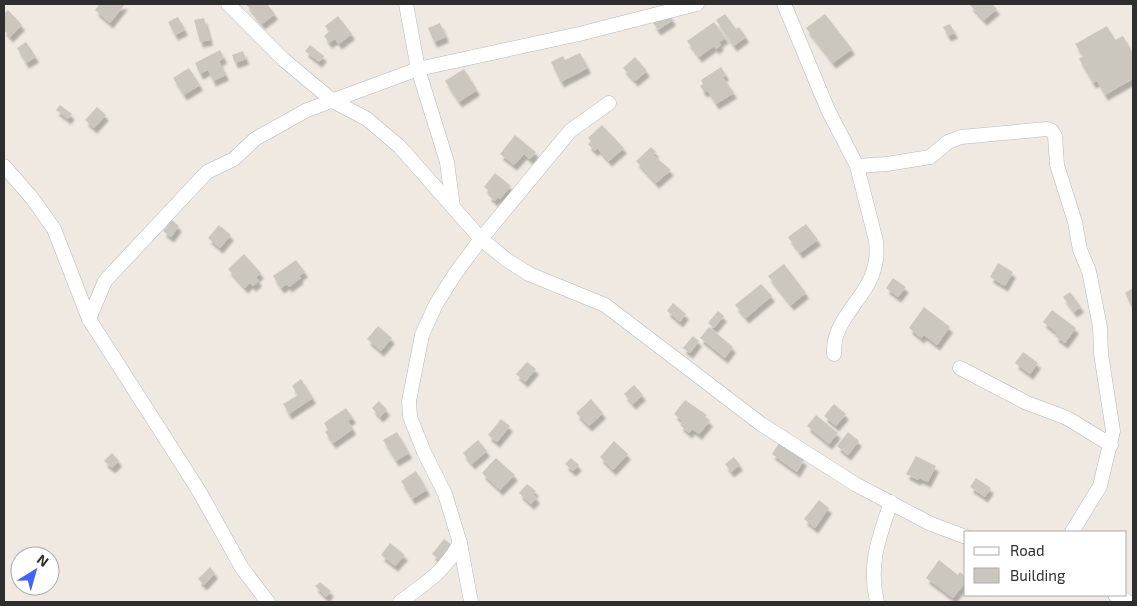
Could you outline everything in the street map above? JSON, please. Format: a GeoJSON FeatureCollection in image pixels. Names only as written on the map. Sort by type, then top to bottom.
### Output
{"type":"FeatureCollection","features":[{"type":"Feature","properties":{"kind":"street"},"geometry":{"type":"LineString","coordinates":[[228,4],[284,60],[333,102],[367,119],[400,148],[481,239],[529,274],[605,305],[761,424],[855,484],[931,524],[964,536]]}},
{"type":"Feature","properties":{"kind":"street"},"geometry":{"type":"LineString","coordinates":[[406,4],[418,69],[447,162],[453,208]]}},
{"type":"Feature","properties":{"kind":"street"},"geometry":{"type":"LineString","coordinates":[[89,320],[105,281],[207,172],[234,159],[256,139],[307,110],[333,102],[418,69],[579,34],[677,7],[697,4]]}},
{"type":"Feature","properties":{"kind":"street"},"geometry":{"type":"LineString","coordinates":[[784,4],[828,110],[857,166],[876,241],[877,264],[872,280],[837,333],[834,354]]}},
{"type":"Feature","properties":{"kind":"street"},"geometry":{"type":"LineString","coordinates":[[471,602],[460,543],[445,494],[424,452],[410,417],[409,400],[422,335],[436,304],[481,239],[570,131],[609,103]]}},
{"type":"Feature","properties":{"kind":"street"},"geometry":{"type":"LineString","coordinates":[[857,166],[887,164],[930,156],[948,142],[961,137],[1047,129],[1052,131],[1055,136],[1058,165],[1075,222],[1080,250],[1089,271],[1100,327],[1101,354],[1114,431],[1100,486],[1073,531]]}},
{"type":"Feature","properties":{"kind":"street"},"geometry":{"type":"LineString","coordinates":[[4,166],[32,198],[54,229],[89,320],[199,491],[242,568],[268,602]]}},
{"type":"Feature","properties":{"kind":"street"},"geometry":{"type":"LineString","coordinates":[[960,368],[1027,404],[1067,418],[1111,445]]}},
{"type":"Feature","properties":{"kind":"street"},"geometry":{"type":"LineString","coordinates":[[877,602],[872,574],[874,556],[890,502]]}},
{"type":"Feature","properties":{"kind":"street"},"geometry":{"type":"LineString","coordinates":[[400,602],[433,578],[449,561],[460,543]]}},
{"type":"Feature","properties":{"kind":"street"},"geometry":{"type":"LineString","coordinates":[[1117,596],[1128,602]]}},
{"type":"Feature","properties":{"kind":"building"},"geometry":{"type":"Polygon","coordinates":[[[100,4],[125,4],[110,23],[95,10],[100,4]]]}},
{"type":"Feature","properties":{"kind":"building"},"geometry":{"type":"Polygon","coordinates":[[[246,4],[267,4],[275,14],[262,24],[246,4]]]}},
{"type":"Feature","properties":{"kind":"building"},"geometry":{"type":"Polygon","coordinates":[[[969,4],[992,4],[997,9],[984,20],[969,4]]]}},
{"type":"Feature","properties":{"kind":"building"},"geometry":{"type":"Polygon","coordinates":[[[8,10],[22,25],[10,37],[4,30],[4,14],[8,10]]]}},
{"type":"Feature","properties":{"kind":"building"},"geometry":{"type":"Polygon","coordinates":[[[668,13],[673,20],[658,30],[653,23],[668,13]]]}},
{"type":"Feature","properties":{"kind":"building"},"geometry":{"type":"Polygon","coordinates":[[[725,14],[736,29],[739,27],[746,37],[734,46],[716,20],[725,14]]]}},
{"type":"Feature","properties":{"kind":"building"},"geometry":{"type":"Polygon","coordinates":[[[825,14],[852,49],[833,63],[806,28],[825,14]]]}},
{"type":"Feature","properties":{"kind":"building"},"geometry":{"type":"Polygon","coordinates":[[[338,16],[352,34],[339,44],[335,39],[329,43],[324,36],[329,32],[325,26],[338,16]]]}},
{"type":"Feature","properties":{"kind":"building"},"geometry":{"type":"Polygon","coordinates":[[[178,17],[185,30],[175,35],[168,22],[178,17]]]}},
{"type":"Feature","properties":{"kind":"building"},"geometry":{"type":"Polygon","coordinates":[[[204,18],[210,40],[200,42],[194,20],[204,18]]]}},
{"type":"Feature","properties":{"kind":"building"},"geometry":{"type":"Polygon","coordinates":[[[714,22],[726,38],[719,42],[721,45],[716,49],[714,46],[699,57],[687,41],[714,22]]]}},
{"type":"Feature","properties":{"kind":"building"},"geometry":{"type":"Polygon","coordinates":[[[440,23],[446,37],[434,42],[428,28],[440,23]]]}},
{"type":"Feature","properties":{"kind":"building"},"geometry":{"type":"Polygon","coordinates":[[[950,24],[955,33],[948,36],[943,27],[950,24]]]}},
{"type":"Feature","properties":{"kind":"building"},"geometry":{"type":"Polygon","coordinates":[[[1107,26],[1115,40],[1123,36],[1133,54],[1133,79],[1105,95],[1097,81],[1093,83],[1079,59],[1083,56],[1075,44],[1107,26]]]}},
{"type":"Feature","properties":{"kind":"building"},"geometry":{"type":"Polygon","coordinates":[[[26,42],[36,57],[26,63],[17,48],[26,42]]]}},
{"type":"Feature","properties":{"kind":"building"},"geometry":{"type":"Polygon","coordinates":[[[310,45],[324,56],[319,62],[305,51],[310,45]]]}},
{"type":"Feature","properties":{"kind":"building"},"geometry":{"type":"Polygon","coordinates":[[[220,50],[224,58],[219,61],[226,75],[213,81],[208,70],[200,74],[195,63],[220,50]]]}},
{"type":"Feature","properties":{"kind":"building"},"geometry":{"type":"Polygon","coordinates":[[[243,51],[246,59],[235,63],[232,55],[243,51]]]}},
{"type":"Feature","properties":{"kind":"building"},"geometry":{"type":"Polygon","coordinates":[[[580,53],[588,68],[561,82],[551,62],[563,56],[565,60],[580,53]]]}},
{"type":"Feature","properties":{"kind":"building"},"geometry":{"type":"Polygon","coordinates":[[[635,57],[647,71],[635,81],[623,68],[635,57]]]}},
{"type":"Feature","properties":{"kind":"building"},"geometry":{"type":"Polygon","coordinates":[[[721,67],[726,75],[723,77],[734,93],[716,104],[707,90],[704,92],[700,86],[703,84],[701,80],[721,67]]]}},
{"type":"Feature","properties":{"kind":"building"},"geometry":{"type":"Polygon","coordinates":[[[189,68],[200,85],[184,95],[173,78],[189,68]]]}},
{"type":"Feature","properties":{"kind":"building"},"geometry":{"type":"Polygon","coordinates":[[[464,69],[477,90],[459,102],[445,81],[464,69]]]}},
{"type":"Feature","properties":{"kind":"building"},"geometry":{"type":"Polygon","coordinates":[[[60,105],[72,114],[68,119],[56,110],[60,105]]]}},
{"type":"Feature","properties":{"kind":"building"},"geometry":{"type":"Polygon","coordinates":[[[97,107],[106,115],[94,128],[85,120],[97,107]]]}},
{"type":"Feature","properties":{"kind":"building"},"geometry":{"type":"Polygon","coordinates":[[[602,125],[624,148],[609,161],[597,148],[595,151],[588,144],[591,141],[588,138],[602,125]]]}},
{"type":"Feature","properties":{"kind":"building"},"geometry":{"type":"Polygon","coordinates":[[[515,135],[536,152],[530,159],[524,154],[514,165],[500,154],[515,135]]]}},
{"type":"Feature","properties":{"kind":"building"},"geometry":{"type":"Polygon","coordinates":[[[651,147],[656,152],[653,155],[671,170],[656,183],[636,161],[651,147]]]}},
{"type":"Feature","properties":{"kind":"building"},"geometry":{"type":"Polygon","coordinates":[[[495,173],[511,186],[500,199],[498,197],[495,201],[488,195],[491,192],[484,187],[495,173]]]}},
{"type":"Feature","properties":{"kind":"building"},"geometry":{"type":"Polygon","coordinates":[[[172,220],[179,226],[171,237],[163,231],[172,220]]]}},
{"type":"Feature","properties":{"kind":"building"},"geometry":{"type":"Polygon","coordinates":[[[806,224],[818,240],[800,253],[788,237],[806,224]]]}},
{"type":"Feature","properties":{"kind":"building"},"geometry":{"type":"Polygon","coordinates":[[[219,225],[231,235],[220,248],[208,238],[219,225]]]}},
{"type":"Feature","properties":{"kind":"building"},"geometry":{"type":"Polygon","coordinates":[[[244,254],[261,273],[256,277],[259,281],[253,286],[250,283],[245,288],[228,269],[244,254]]]}},
{"type":"Feature","properties":{"kind":"building"},"geometry":{"type":"Polygon","coordinates":[[[296,260],[305,272],[299,276],[301,278],[289,287],[287,284],[281,288],[273,276],[296,260]]]}},
{"type":"Feature","properties":{"kind":"building"},"geometry":{"type":"Polygon","coordinates":[[[998,263],[1013,272],[1005,286],[990,277],[998,263]]]}},
{"type":"Feature","properties":{"kind":"building"},"geometry":{"type":"Polygon","coordinates":[[[784,264],[806,293],[791,305],[768,276],[784,264]]]}},
{"type":"Feature","properties":{"kind":"building"},"geometry":{"type":"Polygon","coordinates":[[[893,278],[906,287],[898,297],[886,288],[893,278]]]}},
{"type":"Feature","properties":{"kind":"building"},"geometry":{"type":"Polygon","coordinates":[[[761,284],[772,296],[746,318],[735,305],[761,284]]]}},
{"type":"Feature","properties":{"kind":"building"},"geometry":{"type":"Polygon","coordinates":[[[1133,288],[1133,309],[1125,293],[1133,288]]]}},
{"type":"Feature","properties":{"kind":"building"},"geometry":{"type":"Polygon","coordinates":[[[1070,292],[1081,307],[1074,312],[1063,297],[1070,292]]]}},
{"type":"Feature","properties":{"kind":"building"},"geometry":{"type":"Polygon","coordinates":[[[673,303],[686,314],[680,322],[667,311],[673,303]]]}},
{"type":"Feature","properties":{"kind":"building"},"geometry":{"type":"Polygon","coordinates":[[[924,307],[950,327],[937,345],[924,335],[921,338],[909,328],[924,307]]]}},
{"type":"Feature","properties":{"kind":"building"},"geometry":{"type":"Polygon","coordinates":[[[1052,310],[1076,328],[1065,343],[1055,336],[1057,333],[1043,322],[1052,310]]]}},
{"type":"Feature","properties":{"kind":"building"},"geometry":{"type":"Polygon","coordinates":[[[718,311],[724,316],[714,328],[708,323],[718,311]]]}},
{"type":"Feature","properties":{"kind":"building"},"geometry":{"type":"Polygon","coordinates":[[[378,326],[392,338],[381,351],[367,339],[378,326]]]}},
{"type":"Feature","properties":{"kind":"building"},"geometry":{"type":"Polygon","coordinates":[[[709,327],[733,347],[725,358],[700,338],[709,327]]]}},
{"type":"Feature","properties":{"kind":"building"},"geometry":{"type":"Polygon","coordinates":[[[693,336],[699,341],[690,353],[683,348],[693,336]]]}},
{"type":"Feature","properties":{"kind":"building"},"geometry":{"type":"Polygon","coordinates":[[[1023,352],[1038,363],[1030,374],[1015,363],[1023,352]]]}},
{"type":"Feature","properties":{"kind":"building"},"geometry":{"type":"Polygon","coordinates":[[[527,362],[536,369],[525,382],[516,374],[527,362]]]}},
{"type":"Feature","properties":{"kind":"building"},"geometry":{"type":"Polygon","coordinates":[[[301,379],[313,398],[289,414],[283,404],[298,395],[292,386],[301,379]]]}},
{"type":"Feature","properties":{"kind":"building"},"geometry":{"type":"Polygon","coordinates":[[[634,385],[643,395],[633,404],[624,394],[634,385]]]}},
{"type":"Feature","properties":{"kind":"building"},"geometry":{"type":"Polygon","coordinates":[[[591,399],[603,413],[589,426],[576,413],[591,399]]]}},
{"type":"Feature","properties":{"kind":"building"},"geometry":{"type":"Polygon","coordinates":[[[685,400],[707,415],[705,417],[710,421],[699,434],[692,429],[689,433],[680,425],[683,421],[674,414],[685,400]]]}},
{"type":"Feature","properties":{"kind":"building"},"geometry":{"type":"Polygon","coordinates":[[[379,401],[387,410],[380,417],[372,408],[379,401]]]}},
{"type":"Feature","properties":{"kind":"building"},"geometry":{"type":"Polygon","coordinates":[[[834,404],[846,414],[836,426],[824,416],[834,404]]]}},
{"type":"Feature","properties":{"kind":"building"},"geometry":{"type":"Polygon","coordinates":[[[346,408],[353,418],[348,421],[353,429],[333,443],[325,432],[328,430],[324,423],[346,408]]]}},
{"type":"Feature","properties":{"kind":"building"},"geometry":{"type":"Polygon","coordinates":[[[816,415],[838,433],[829,444],[807,426],[816,415]]]}},
{"type":"Feature","properties":{"kind":"building"},"geometry":{"type":"Polygon","coordinates":[[[501,419],[510,426],[497,442],[488,435],[501,419]]]}},
{"type":"Feature","properties":{"kind":"building"},"geometry":{"type":"Polygon","coordinates":[[[397,432],[409,453],[396,461],[383,440],[397,432]]]}},
{"type":"Feature","properties":{"kind":"building"},"geometry":{"type":"Polygon","coordinates":[[[848,432],[859,441],[848,455],[837,446],[848,432]]]}},
{"type":"Feature","properties":{"kind":"building"},"geometry":{"type":"Polygon","coordinates":[[[478,440],[487,451],[472,464],[463,453],[478,440]]]}},
{"type":"Feature","properties":{"kind":"building"},"geometry":{"type":"Polygon","coordinates":[[[614,441],[628,454],[613,470],[600,457],[614,441]]]}},
{"type":"Feature","properties":{"kind":"building"},"geometry":{"type":"Polygon","coordinates":[[[779,443],[804,460],[797,472],[772,454],[779,443]]]}},
{"type":"Feature","properties":{"kind":"building"},"geometry":{"type":"Polygon","coordinates":[[[112,453],[119,461],[112,468],[104,461],[112,453]]]}},
{"type":"Feature","properties":{"kind":"building"},"geometry":{"type":"Polygon","coordinates":[[[916,456],[936,466],[928,482],[919,478],[918,480],[906,474],[916,456]]]}},
{"type":"Feature","properties":{"kind":"building"},"geometry":{"type":"Polygon","coordinates":[[[734,457],[740,465],[731,472],[725,464],[734,457]]]}},
{"type":"Feature","properties":{"kind":"building"},"geometry":{"type":"Polygon","coordinates":[[[496,458],[515,475],[500,490],[482,473],[496,458]]]}},
{"type":"Feature","properties":{"kind":"building"},"geometry":{"type":"Polygon","coordinates":[[[571,458],[579,465],[573,471],[565,464],[571,458]]]}},
{"type":"Feature","properties":{"kind":"building"},"geometry":{"type":"Polygon","coordinates":[[[416,471],[427,490],[412,499],[401,481],[416,471]]]}},
{"type":"Feature","properties":{"kind":"building"},"geometry":{"type":"Polygon","coordinates":[[[976,478],[991,488],[985,497],[970,487],[976,478]]]}},
{"type":"Feature","properties":{"kind":"building"},"geometry":{"type":"Polygon","coordinates":[[[527,484],[536,491],[533,494],[537,498],[531,504],[519,493],[527,484]]]}},
{"type":"Feature","properties":{"kind":"building"},"geometry":{"type":"Polygon","coordinates":[[[819,500],[829,508],[815,528],[804,519],[819,500]]]}},
{"type":"Feature","properties":{"kind":"building"},"geometry":{"type":"Polygon","coordinates":[[[444,539],[453,546],[441,561],[432,554],[444,539]]]}},
{"type":"Feature","properties":{"kind":"building"},"geometry":{"type":"Polygon","coordinates":[[[390,543],[405,555],[395,566],[381,555],[390,543]]]}},
{"type":"Feature","properties":{"kind":"building"},"geometry":{"type":"Polygon","coordinates":[[[939,560],[958,575],[960,572],[964,575],[964,584],[953,598],[926,578],[939,560]]]}},
{"type":"Feature","properties":{"kind":"building"},"geometry":{"type":"Polygon","coordinates":[[[210,567],[215,573],[204,585],[198,579],[210,567]]]}},
{"type":"Feature","properties":{"kind":"building"},"geometry":{"type":"Polygon","coordinates":[[[320,582],[331,591],[326,597],[315,586],[320,582]]]}}]}
